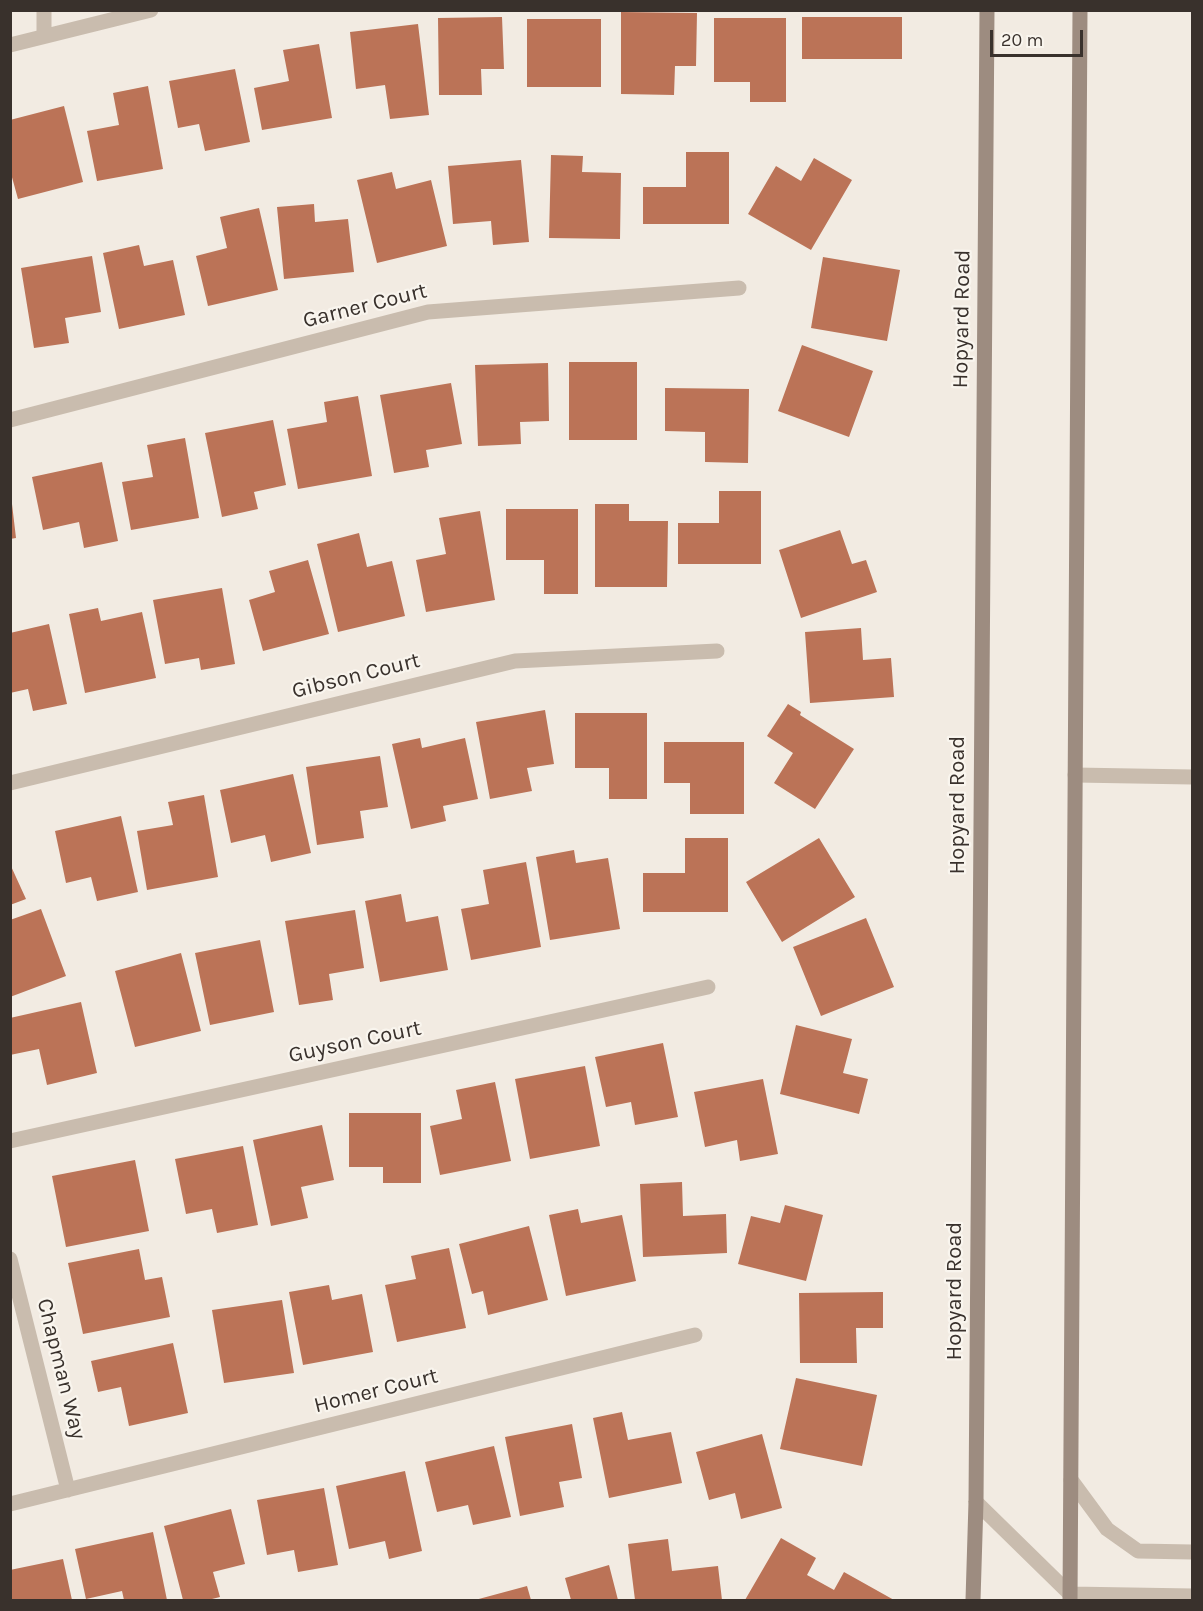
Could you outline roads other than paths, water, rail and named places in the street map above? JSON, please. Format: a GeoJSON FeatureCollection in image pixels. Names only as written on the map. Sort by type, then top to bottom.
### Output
{"type":"FeatureCollection","features":[{"type":"Feature","properties":{"kind":"main road","name":"Hopyard Road"},"geometry":{"type":"LineString","coordinates":[[973,1600],[976,1502],[987,10]]}},
{"type":"Feature","properties":{"kind":"main road"},"geometry":{"type":"LineString","coordinates":[[1070,1597],[1080,10]]}},
{"type":"Feature","properties":{"kind":"street"},"geometry":{"type":"LineString","coordinates":[[44,10],[44,36]]}},
{"type":"Feature","properties":{"kind":"street"},"geometry":{"type":"LineString","coordinates":[[10,45],[151,10]]}},
{"type":"Feature","properties":{"kind":"street","name":"Garner Court"},"geometry":{"type":"LineString","coordinates":[[10,420],[428,312],[739,288]]}},
{"type":"Feature","properties":{"kind":"street","name":"Gibson Court"},"geometry":{"type":"LineString","coordinates":[[10,783],[515,661],[717,651]]}},
{"type":"Feature","properties":{"kind":"street"},"geometry":{"type":"LineString","coordinates":[[1075,775],[1192,777]]}},
{"type":"Feature","properties":{"kind":"street","name":"Guyson Court"},"geometry":{"type":"LineString","coordinates":[[10,1141],[708,987]]}},
{"type":"Feature","properties":{"kind":"street","name":"Chapman Way"},"geometry":{"type":"LineString","coordinates":[[10,1259],[68,1490]]}},
{"type":"Feature","properties":{"kind":"street","name":"Homer Court"},"geometry":{"type":"LineString","coordinates":[[10,1504],[695,1335]]}},
{"type":"Feature","properties":{"kind":"street"},"geometry":{"type":"LineString","coordinates":[[1071,1480],[1107,1529],[1138,1551],[1192,1552]]}},
{"type":"Feature","properties":{"kind":"street"},"geometry":{"type":"LineString","coordinates":[[976,1502],[1070,1597],[1192,1596]]}}]}
